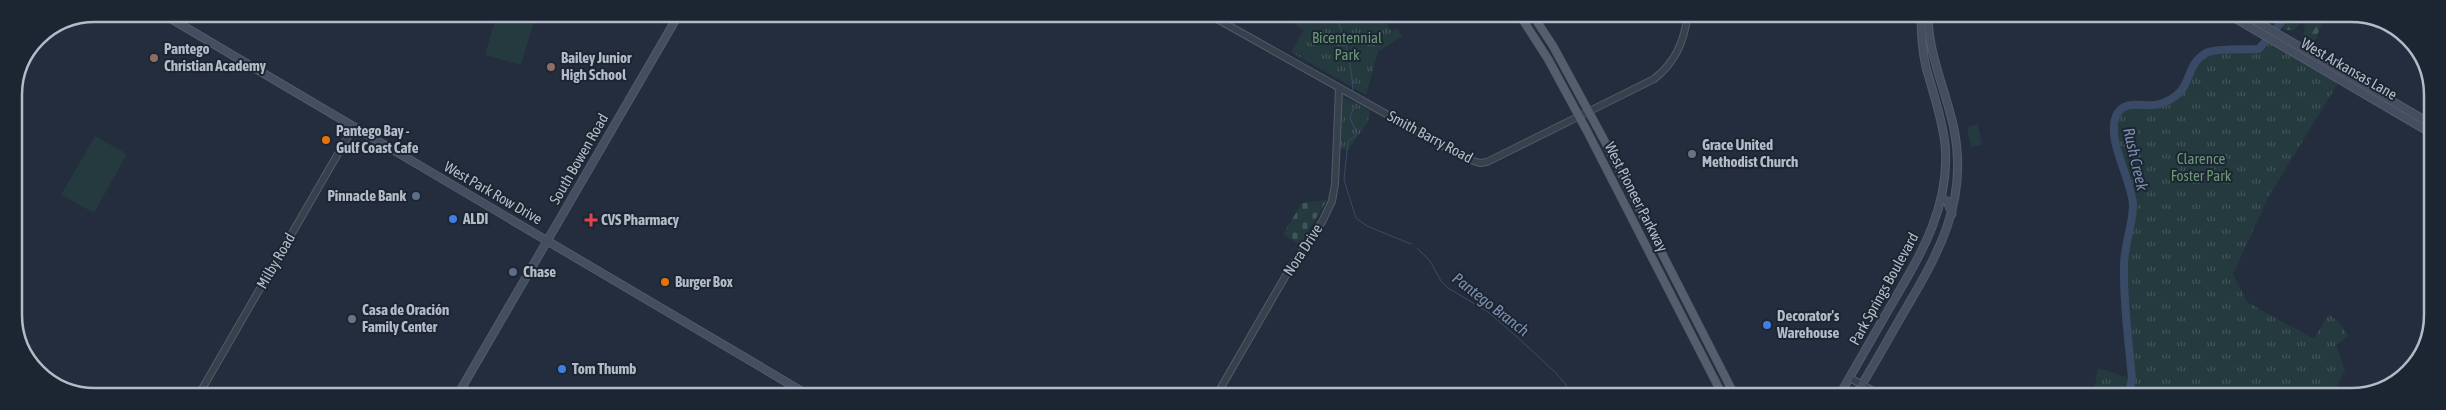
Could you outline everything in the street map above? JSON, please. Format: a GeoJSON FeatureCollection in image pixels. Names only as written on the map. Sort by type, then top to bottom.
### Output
{"type":"FeatureCollection","features":[{"type":"Feature","properties":{"kind":"main road","name":"West Park Row Drive"},"geometry":{"type":"LineString","coordinates":[[177,22],[797,388]]}},
{"type":"Feature","properties":{"kind":"main road","name":"South Bowen Road"},"geometry":{"type":"LineString","coordinates":[[462,388],[674,22]]}},
{"type":"Feature","properties":{"kind":"main road","name":"West Pioneer Parkway"},"geometry":{"type":"LineString","coordinates":[[1524,22],[1548,59],[1719,388]]}},
{"type":"Feature","properties":{"kind":"main road","name":"West Pioneer Parkway"},"geometry":{"type":"LineString","coordinates":[[1537,22],[1553,46],[1588,111],[1731,388]]}},
{"type":"Feature","properties":{"kind":"main road","name":"Park Springs Boulevard"},"geometry":{"type":"LineString","coordinates":[[1844,388],[1926,244],[1941,198],[1945,170],[1945,146],[1941,113],[1926,66],[1921,40],[1920,22]]}},
{"type":"Feature","properties":{"kind":"main road","name":"Park Springs Boulevard"},"geometry":{"type":"LineString","coordinates":[[1860,388],[1936,256],[1952,214],[1958,171],[1954,129],[1935,68],[1928,22]]}},
{"type":"Feature","properties":{"kind":"main road","name":"West Arkansas Lane"},"geometry":{"type":"LineString","coordinates":[[2240,22],[2424,129]]}},
{"type":"Feature","properties":{"kind":"main road","name":"West Arkansas Lane"},"geometry":{"type":"LineString","coordinates":[[2257,22],[2424,120]]}},
{"type":"Feature","properties":{"kind":"main road"},"geometry":{"type":"LineString","coordinates":[[1941,198],[1947,201],[1952,214]]}},
{"type":"Feature","properties":{"kind":"main road"},"geometry":{"type":"LineString","coordinates":[[1888,312],[1900,319]]}},
{"type":"Feature","properties":{"kind":"street","name":"Smith Barry Road"},"geometry":{"type":"LineString","coordinates":[[1222,22],[1462,156],[1480,164],[1654,79],[1664,71],[1678,51],[1687,22]]}},
{"type":"Feature","properties":{"kind":"street","name":"Nora Drive"},"geometry":{"type":"LineString","coordinates":[[1221,388],[1290,270],[1322,222],[1332,201],[1335,184],[1340,88]]}},
{"type":"Feature","properties":{"kind":"street","name":"Milby Road"},"geometry":{"type":"LineString","coordinates":[[203,388],[354,126]]}},
{"type":"Feature","properties":{"kind":"street"},"geometry":{"type":"LineString","coordinates":[[1850,378],[1867,388]]}},
{"type":"Feature","properties":{"kind":"green space"},"geometry":{"type":"Polygon","coordinates":[[[495,22],[534,22],[521,65],[485,55],[495,22]]]}},
{"type":"Feature","properties":{"kind":"green space","name":"Bicentennial Park"},"geometry":{"type":"Polygon","coordinates":[[[1290,22],[1386,22],[1392,31],[1397,28],[1402,36],[1378,52],[1366,95],[1291,52],[1304,30],[1290,22]]]}},
{"type":"Feature","properties":{"kind":"green space"},"geometry":{"type":"Polygon","coordinates":[[[2281,22],[2302,22],[2294,30],[2284,30],[2281,22]]]}},
{"type":"Feature","properties":{"kind":"green space"},"geometry":{"type":"Polygon","coordinates":[[[2302,22],[2324,22],[2319,30],[2315,43],[2310,46],[2303,39],[2305,23],[2302,22]]]}},
{"type":"Feature","properties":{"kind":"green space","name":"Clarence Foster Park"},"geometry":{"type":"Polygon","coordinates":[[[2267,42],[2338,83],[2269,196],[2233,274],[2247,302],[2314,339],[2329,314],[2341,324],[2348,336],[2336,345],[2345,371],[2335,388],[2094,388],[2098,368],[2132,379],[2124,265],[2133,204],[2116,144],[2114,122],[2121,108],[2131,105],[2157,105],[2177,96],[2187,84],[2191,66],[2207,52],[2259,49],[2267,42]]]}},
{"type":"Feature","properties":{"kind":"green space","name":"Bicentennial Park"},"geometry":{"type":"Polygon","coordinates":[[[1343,97],[1370,110],[1368,122],[1348,150],[1337,149],[1340,100],[1343,97]]]}},
{"type":"Feature","properties":{"kind":"green space"},"geometry":{"type":"Polygon","coordinates":[[[1978,124],[1982,145],[1971,147],[1967,127],[1978,124]]]}},
{"type":"Feature","properties":{"kind":"green space"},"geometry":{"type":"Polygon","coordinates":[[[95,136],[127,154],[94,213],[61,195],[95,136]]]}},
{"type":"Feature","properties":{"kind":"green space"},"geometry":{"type":"Polygon","coordinates":[[[1327,200],[1300,245],[1283,234],[1302,203],[1327,200]]]}},
{"type":"Feature","properties":{"kind":"waterway","name":"Pantego Branch"},"geometry":{"type":"LineString","coordinates":[[1338,22],[1348,53],[1353,93]]}},
{"type":"Feature","properties":{"kind":"waterway","name":"Rush Creek"},"geometry":{"type":"LineString","coordinates":[[2130,388],[2132,379],[2125,308],[2124,265],[2133,205],[2129,184],[2114,137],[2116,116],[2120,110],[2130,105],[2154,105],[2172,99],[2184,86],[2193,65],[2206,53],[2210,51],[2259,49],[2281,22]]}},
{"type":"Feature","properties":{"kind":"waterway","name":"Pantego Branch"},"geometry":{"type":"LineString","coordinates":[[1354,106],[1350,118],[1357,134],[1348,142],[1344,180],[1356,218],[1367,226],[1411,244]]}},
{"type":"Feature","properties":{"kind":"waterway","name":"Pantego Branch"},"geometry":{"type":"LineString","coordinates":[[1417,248],[1430,261],[1441,281],[1448,288],[1488,312],[1556,373],[1568,388]]}},
{"type":"Feature","properties":{"kind":"place","name":"Pantego Christian Academy"},"geometry":{"type":"Point","coordinates":[154,58]}},
{"type":"Feature","properties":{"kind":"place","name":"Bailey Junior High School"},"geometry":{"type":"Point","coordinates":[551,67]}},
{"type":"Feature","properties":{"kind":"place","name":"Pantego Bay - Gulf Coast Cafe"},"geometry":{"type":"Point","coordinates":[326,140]}},
{"type":"Feature","properties":{"kind":"place","name":"Grace United Methodist Church"},"geometry":{"type":"Point","coordinates":[1692,154]}},
{"type":"Feature","properties":{"kind":"place","name":"Pinnacle Bank"},"geometry":{"type":"Point","coordinates":[416,196]}},
{"type":"Feature","properties":{"kind":"place","name":"ALDI"},"geometry":{"type":"Point","coordinates":[453,219]}},
{"type":"Feature","properties":{"kind":"place","name":"CVS Pharmacy"},"geometry":{"type":"Point","coordinates":[591,220]}},
{"type":"Feature","properties":{"kind":"place","name":"Chase"},"geometry":{"type":"Point","coordinates":[513,272]}},
{"type":"Feature","properties":{"kind":"place","name":"Burger Box"},"geometry":{"type":"Point","coordinates":[665,282]}},
{"type":"Feature","properties":{"kind":"place","name":"Casa de Oración Family Center"},"geometry":{"type":"Point","coordinates":[352,319]}},
{"type":"Feature","properties":{"kind":"place","name":"Decorator's Warehouse"},"geometry":{"type":"Point","coordinates":[1767,325]}},
{"type":"Feature","properties":{"kind":"place","name":"Tom Thumb"},"geometry":{"type":"Point","coordinates":[562,369]}}]}
